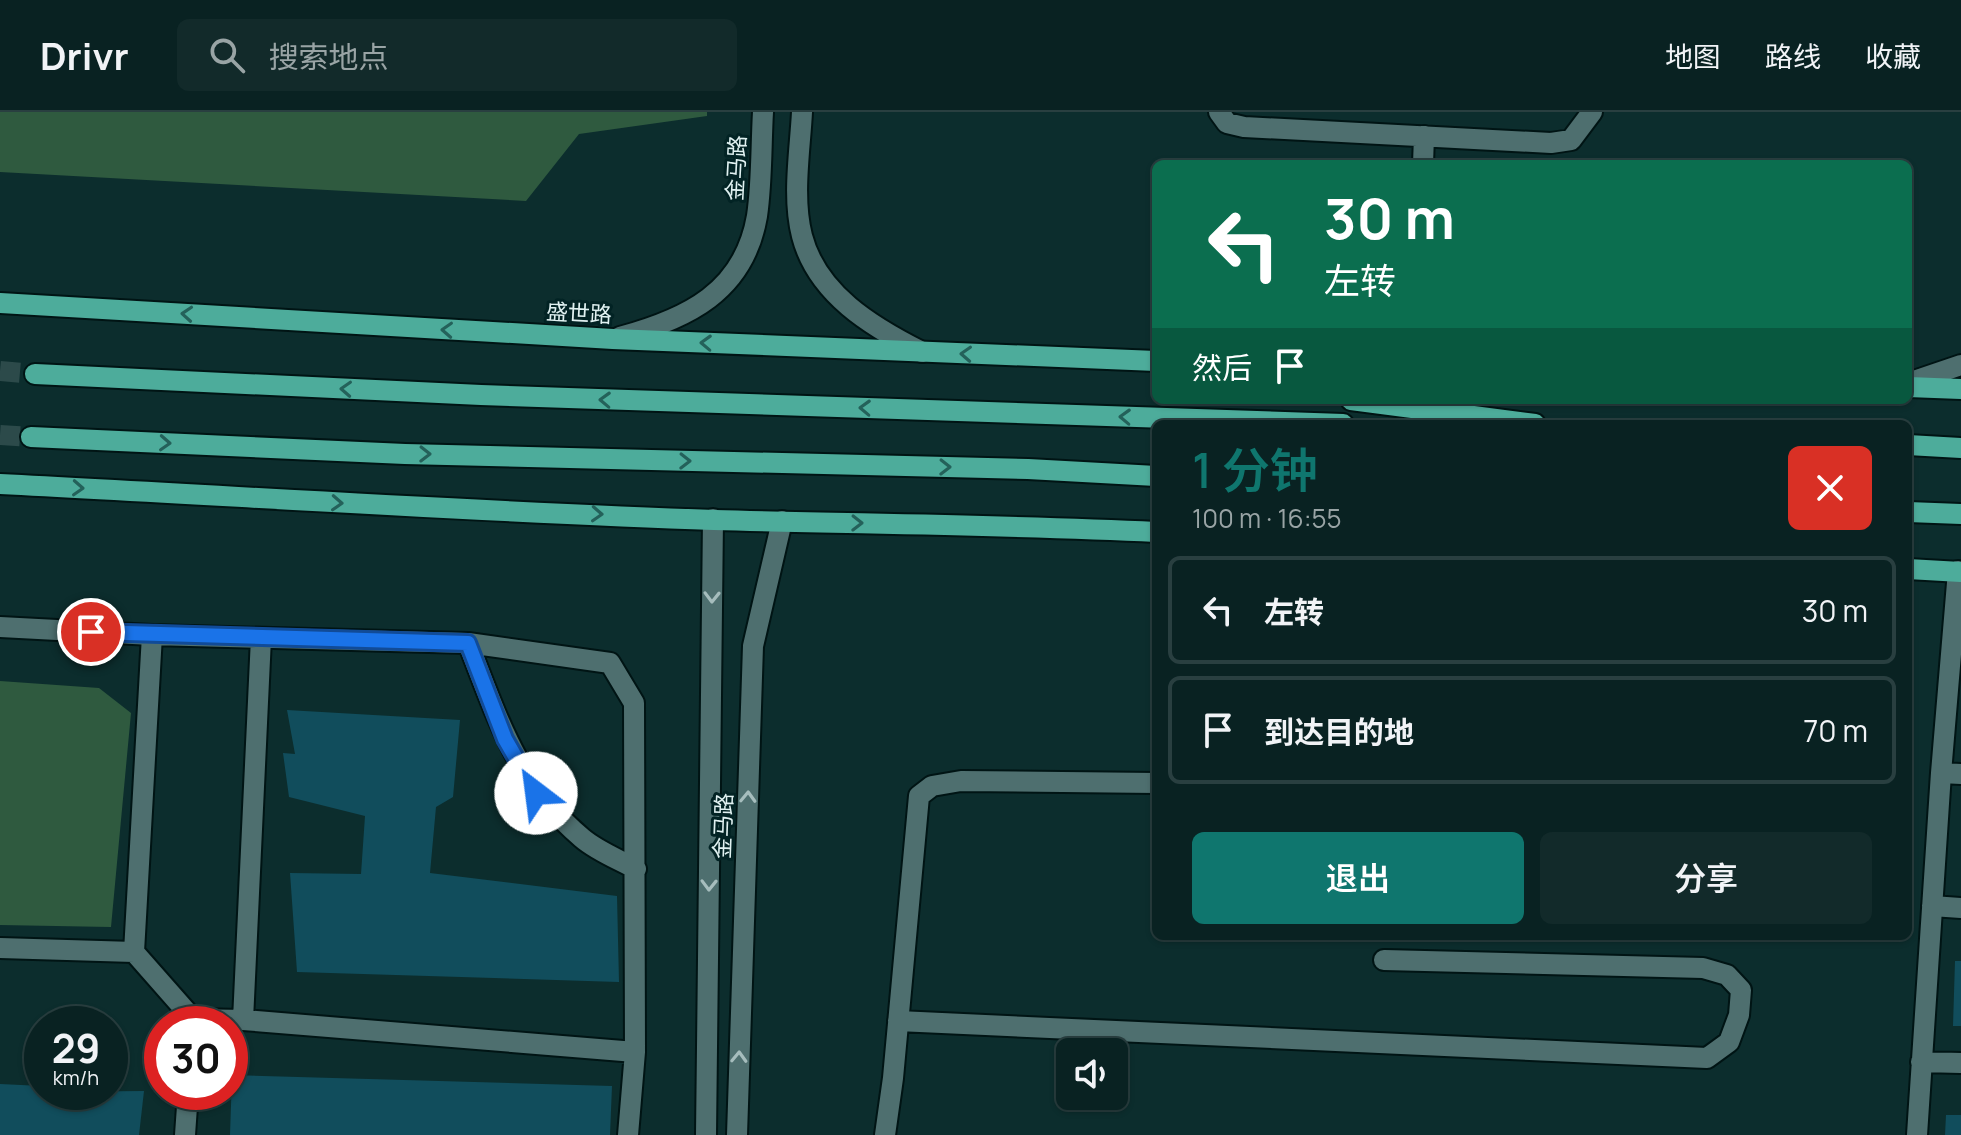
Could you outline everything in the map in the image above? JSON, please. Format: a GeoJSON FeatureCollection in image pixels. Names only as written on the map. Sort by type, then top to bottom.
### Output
{"type":"FeatureCollection","features":[{"type":"Feature","properties":{"kind":"main road","name":"盛世路"},"geometry":{"type":"LineString","coordinates":[[0,303],[613,339],[1152,361]]}},
{"type":"Feature","properties":{"kind":"main road"},"geometry":{"type":"LineString","coordinates":[[1014,356],[1152,374]]}},
{"type":"Feature","properties":{"kind":"main road"},"geometry":{"type":"LineString","coordinates":[[35,374],[481,395],[1224,420]]}},
{"type":"Feature","properties":{"kind":"main road"},"geometry":{"type":"LineString","coordinates":[[1912,385],[1961,389]]}},
{"type":"Feature","properties":{"kind":"main road"},"geometry":{"type":"LineString","coordinates":[[1382,404],[1504,420]]}},
{"type":"Feature","properties":{"kind":"main road"},"geometry":{"type":"LineString","coordinates":[[31,437],[405,454],[1028,469],[1152,476]]}},
{"type":"Feature","properties":{"kind":"main road"},"geometry":{"type":"LineString","coordinates":[[1912,445],[1961,448]]}},
{"type":"Feature","properties":{"kind":"main road"},"geometry":{"type":"LineString","coordinates":[[0,484],[335,503],[713,519],[1152,532]]}},
{"type":"Feature","properties":{"kind":"main road"},"geometry":{"type":"LineString","coordinates":[[1912,512],[1961,514]]}},
{"type":"Feature","properties":{"kind":"main road"},"geometry":{"type":"LineString","coordinates":[[1030,526],[1152,520]]}},
{"type":"Feature","properties":{"kind":"main road"},"geometry":{"type":"LineString","coordinates":[[1912,569],[1960,572]]}},
{"type":"Feature","properties":{"kind":"street","name":"金马路"},"geometry":{"type":"LineString","coordinates":[[613,339],[677,319],[705,302],[741,262],[752,237],[757,214],[763,112]]}},
{"type":"Feature","properties":{"kind":"street"},"geometry":{"type":"LineString","coordinates":[[802,112],[798,198],[801,235],[813,265],[827,286],[844,302],[881,330],[922,352]]}},
{"type":"Feature","properties":{"kind":"street"},"geometry":{"type":"LineString","coordinates":[[1219,112],[1227,123],[1244,127],[1551,143],[1571,140],[1592,112]]}},
{"type":"Feature","properties":{"kind":"street"},"geometry":{"type":"LineString","coordinates":[[1423,160],[1424,136]]}},
{"type":"Feature","properties":{"kind":"street"},"geometry":{"type":"LineString","coordinates":[[1912,384],[1961,365]]}},
{"type":"Feature","properties":{"kind":"street","name":"金马路"},"geometry":{"type":"LineString","coordinates":[[706,1135],[713,519]]}},
{"type":"Feature","properties":{"kind":"street","name":"金马路"},"geometry":{"type":"LineString","coordinates":[[737,1135],[753,646],[782,521]]}},
{"type":"Feature","properties":{"kind":"street"},"geometry":{"type":"LineString","coordinates":[[1917,1135],[1932,906],[1951,773],[1960,572]]}},
{"type":"Feature","properties":{"kind":"street"},"geometry":{"type":"LineString","coordinates":[[0,627],[152,635],[468,643],[610,663],[634,703],[635,1052],[628,1135]]}},
{"type":"Feature","properties":{"kind":"street"},"geometry":{"type":"LineString","coordinates":[[152,635],[134,952],[180,1006]]}},
{"type":"Feature","properties":{"kind":"street"},"geometry":{"type":"LineString","coordinates":[[244,1006],[261,638]]}},
{"type":"Feature","properties":{"kind":"street"},"geometry":{"type":"LineString","coordinates":[[468,643],[505,739],[536,793],[584,840],[636,869]]}},
{"type":"Feature","properties":{"kind":"street"},"geometry":{"type":"LineString","coordinates":[[885,1135],[919,796],[932,786],[961,781],[1152,783]]}},
{"type":"Feature","properties":{"kind":"street"},"geometry":{"type":"LineString","coordinates":[[1932,906],[1961,908]]}},
{"type":"Feature","properties":{"kind":"street"},"geometry":{"type":"LineString","coordinates":[[0,948],[134,952]]}},
{"type":"Feature","properties":{"kind":"street"},"geometry":{"type":"LineString","coordinates":[[898,1021],[1707,1058],[1729,1042],[1739,1015],[1741,990],[1727,975],[1703,968],[1384,960]]}},
{"type":"Feature","properties":{"kind":"street"},"geometry":{"type":"LineString","coordinates":[[248,1020],[635,1052]]}},
{"type":"Feature","properties":{"kind":"street"},"geometry":{"type":"LineString","coordinates":[[1921,1062],[1961,1063]]}},
{"type":"Feature","properties":{"kind":"street"},"geometry":{"type":"LineString","coordinates":[[185,1135],[187,1110]]}},
{"type":"Feature","properties":{"kind":"green space"},"geometry":{"type":"Polygon","coordinates":[[[0,112],[707,112],[707,116],[579,134],[526,201],[0,172],[0,112]]]}},
{"type":"Feature","properties":{"kind":"green space"},"geometry":{"type":"Polygon","coordinates":[[[0,681],[99,688],[131,713],[111,927],[0,925],[0,681]]]}},
{"type":"Feature","properties":{"kind":"building"},"geometry":{"type":"Polygon","coordinates":[[[287,710],[460,720],[453,797],[436,807],[430,873],[617,896],[619,982],[297,972],[290,873],[361,874],[365,816],[289,797],[283,753],[295,754],[287,710]]]}},
{"type":"Feature","properties":{"kind":"building"},"geometry":{"type":"Polygon","coordinates":[[[1955,961],[1961,961],[1961,1026],[1953,1026],[1955,961]]]}},
{"type":"Feature","properties":{"kind":"building"},"geometry":{"type":"Polygon","coordinates":[[[248,1075],[612,1086],[610,1135],[230,1135],[231,1110],[248,1110],[248,1075]]]}},
{"type":"Feature","properties":{"kind":"building"},"geometry":{"type":"Polygon","coordinates":[[[0,1084],[24,1085],[24,1110],[128,1110],[128,1091],[144,1091],[139,1135],[0,1135],[0,1084]]]}},
{"type":"Feature","properties":{"kind":"building"},"geometry":{"type":"Polygon","coordinates":[[[1946,1115],[1961,1115],[1961,1135],[1945,1135],[1946,1115]]]}},
{"type":"Feature","properties":{"kind":"tunnel"},"geometry":{"type":"LineString","coordinates":[[0,371],[35,374]]}},
{"type":"Feature","properties":{"kind":"tunnel"},"geometry":{"type":"LineString","coordinates":[[0,435],[31,437]]}},
{"type":"Feature","properties":{"kind":"route"},"geometry":{"type":"LineString","coordinates":[[91,632],[468,643],[505,739],[536,793]]}}]}
